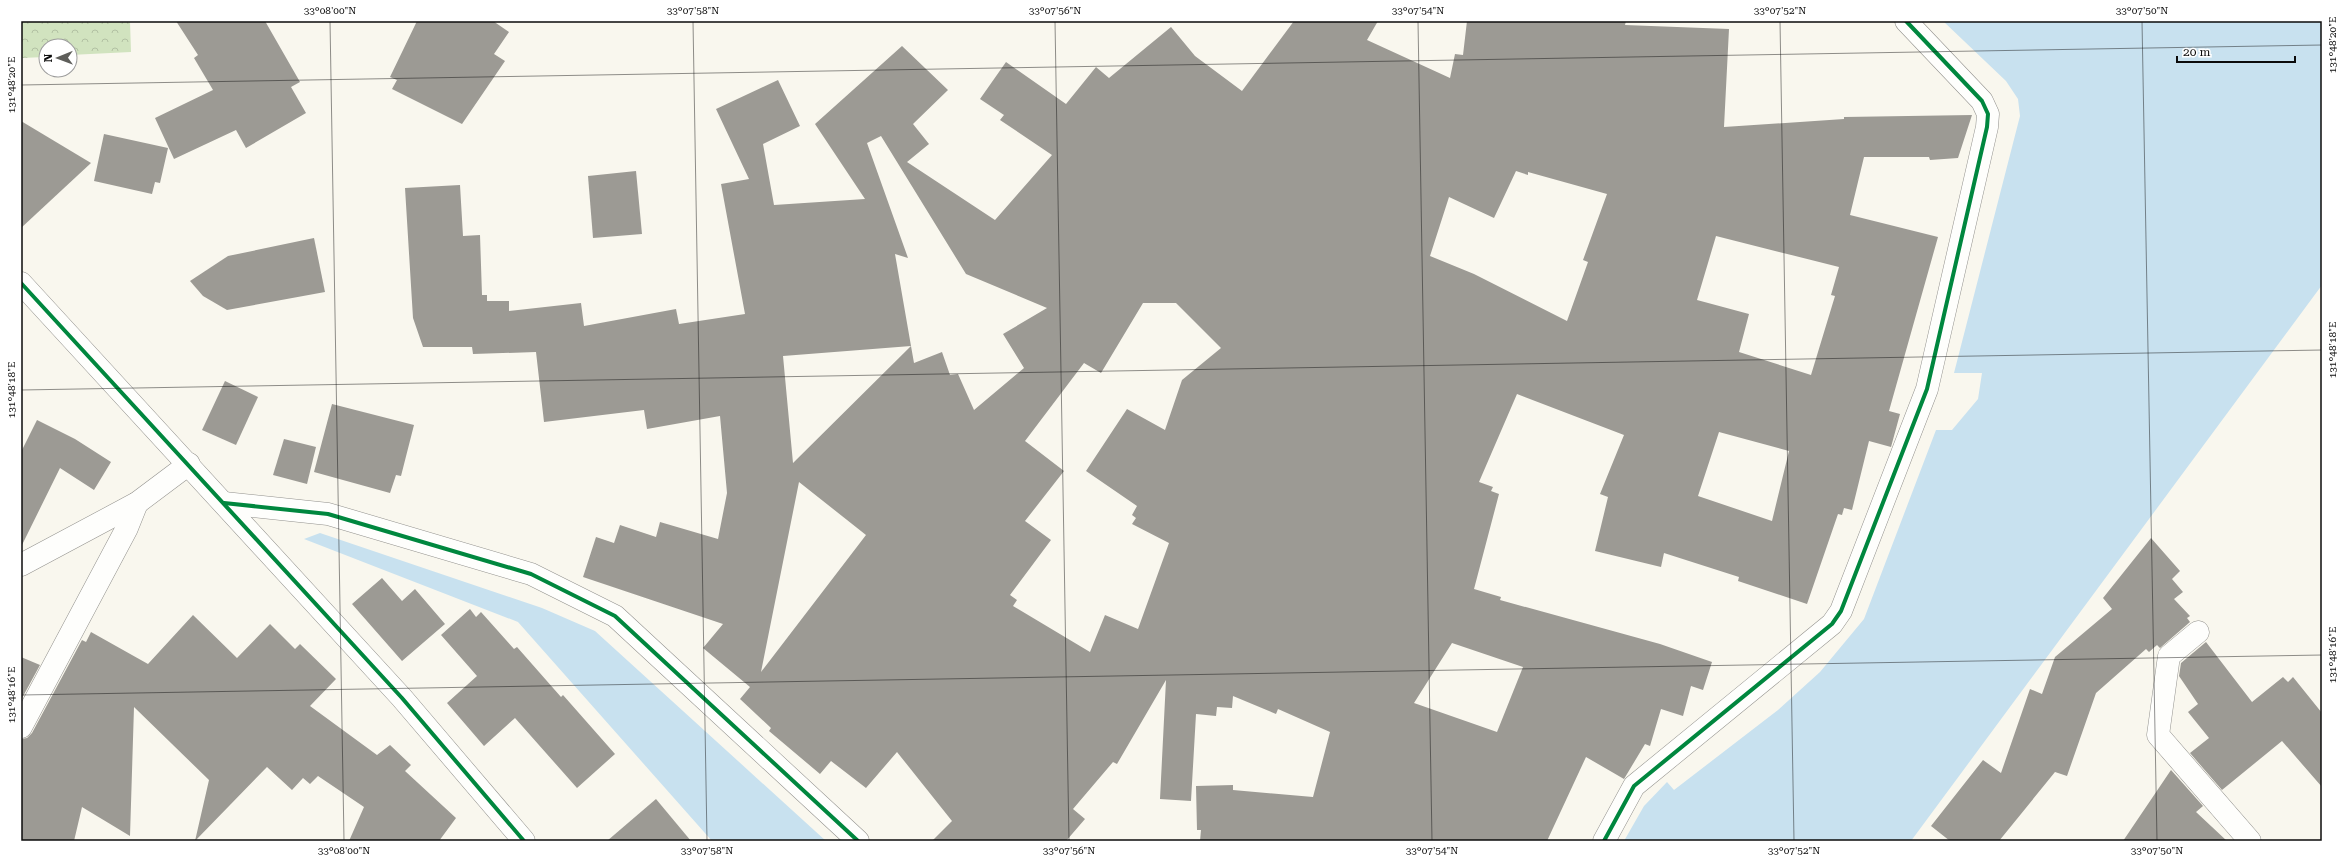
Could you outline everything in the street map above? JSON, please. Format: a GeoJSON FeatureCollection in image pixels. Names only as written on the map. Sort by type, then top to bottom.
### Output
{"type":"FeatureCollection","features":[{"type":"Feature","properties":{"kind":"street"},"geometry":{"type":"LineString","coordinates":[[1604,841],[1634,786],[1832,624],[1840,611],[1906,446],[1927,388],[1987,127],[1988,114],[1982,101],[1906,21]]}},
{"type":"Feature","properties":{"kind":"street"},"geometry":{"type":"LineString","coordinates":[[21,283],[189,464],[402,698],[524,841]]}},
{"type":"Feature","properties":{"kind":"street"},"geometry":{"type":"LineString","coordinates":[[21,565],[137,503],[189,464]]}},
{"type":"Feature","properties":{"kind":"street"},"geometry":{"type":"LineString","coordinates":[[21,727],[127,528],[137,503]]}},
{"type":"Feature","properties":{"kind":"street"},"geometry":{"type":"LineString","coordinates":[[224,503],[328,514],[531,574],[598,606],[615,616],[858,841]]}},
{"type":"Feature","properties":{"kind":"street"},"geometry":{"type":"LineString","coordinates":[[2198,632],[2170,656],[2158,735],[2250,841]]}},
{"type":"Feature","properties":{"kind":"green space"},"geometry":{"type":"Polygon","coordinates":[[[21,21],[130,21],[131,52],[78,55],[78,38],[38,38],[38,57],[21,58],[21,21]]]}},
{"type":"Feature","properties":{"kind":"water"},"geometry":{"type":"Polygon","coordinates":[[[1943,21],[2322,21],[2322,285],[1911,841],[1624,841],[1644,806],[1667,782],[1674,790],[1778,710],[1820,672],[1864,619],[1936,430],[1952,430],[1978,399],[1982,373],[1954,373],[2020,116],[2018,99],[2006,81],[1943,21]]]}},
{"type":"Feature","properties":{"kind":"water"},"geometry":{"type":"Polygon","coordinates":[[[320,533],[542,608],[595,631],[826,841],[712,841],[518,622],[304,539],[320,533]]]}},
{"type":"Feature","properties":{"kind":"building"},"geometry":{"type":"Polygon","coordinates":[[[176,21],[265,21],[300,82],[291,87],[306,113],[246,148],[236,130],[174,159],[155,118],[213,90],[194,58],[198,55],[176,21]]]}},
{"type":"Feature","properties":{"kind":"building"},"geometry":{"type":"Polygon","coordinates":[[[417,21],[493,21],[509,32],[494,54],[505,61],[462,124],[392,89],[397,80],[390,77],[417,21]]]}},
{"type":"Feature","properties":{"kind":"building"},"geometry":{"type":"Polygon","coordinates":[[[1294,21],[1378,21],[1367,40],[1450,78],[1455,54],[1463,55],[1467,21],[1626,21],[1625,25],[1729,29],[1724,127],[1844,119],[1844,117],[1972,115],[1958,158],[1930,160],[1929,157],[1864,157],[1850,215],[1938,237],[1889,411],[1900,414],[1891,447],[1869,441],[1852,510],[1844,508],[1842,515],[1838,514],[1807,604],[1738,581],[1739,577],[1664,553],[1661,567],[1595,551],[1608,497],[1600,494],[1624,435],[1517,394],[1479,482],[1493,487],[1491,491],[1499,494],[1474,589],[1501,597],[1500,600],[1660,644],[1712,662],[1703,690],[1691,686],[1683,716],[1661,709],[1650,746],[1645,744],[1624,779],[1586,757],[1547,841],[1200,841],[1201,830],[1197,830],[1196,786],[1233,785],[1233,790],[1313,797],[1330,732],[1278,709],[1276,714],[1233,696],[1232,708],[1217,707],[1216,716],[1196,714],[1191,801],[1160,799],[1166,680],[1117,764],[1113,762],[1073,809],[1085,819],[1066,841],[932,841],[952,821],[897,752],[866,788],[831,761],[820,774],[769,731],[771,728],[740,699],[750,687],[703,648],[723,624],[583,577],[596,537],[614,543],[620,525],[656,537],[660,522],[718,539],[727,493],[720,416],[647,429],[644,410],[544,422],[536,352],[473,354],[472,347],[423,347],[413,318],[405,188],[460,185],[463,236],[480,235],[482,295],[487,295],[487,301],[509,301],[509,311],[581,303],[584,326],[676,309],[679,324],[745,314],[721,184],[749,179],[716,109],[778,80],[800,126],[763,144],[774,205],[865,199],[815,124],[902,46],[948,90],[913,124],[929,144],[907,162],[995,220],[1052,155],[1000,120],[1004,115],[980,99],[1006,62],[1066,104],[1096,67],[1109,78],[1171,27],[1195,56],[1242,91],[1294,21]],[[881,136],[867,143],[908,258],[895,254],[914,363],[942,352],[950,375],[958,374],[974,410],[1024,368],[1003,334],[1047,308],[966,274],[881,136]],[[1516,171],[1494,218],[1449,197],[1430,256],[1474,274],[1567,321],[1588,262],[1583,260],[1607,194],[1528,172],[1528,175],[1516,171]],[[1716,236],[1697,300],[1749,314],[1739,352],[1811,375],[1835,296],[1831,295],[1839,267],[1716,236]],[[1143,303],[1101,373],[1084,363],[1025,441],[1064,471],[1025,521],[1051,540],[1010,595],[1017,600],[1013,606],[1090,652],[1105,615],[1138,629],[1169,543],[1132,524],[1136,518],[1132,515],[1137,506],[1086,471],[1127,409],[1165,430],[1182,380],[1221,348],[1176,303],[1143,303]],[[911,346],[783,356],[793,463],[911,346]],[[1719,432],[1698,496],[1772,521],[1789,451],[1719,432]],[[799,482],[761,672],[866,535],[799,482]],[[1452,643],[1414,703],[1497,732],[1523,667],[1452,643]]]}},
{"type":"Feature","properties":{"kind":"building"},"geometry":{"type":"Polygon","coordinates":[[[21,121],[91,163],[21,228],[21,121]]]}},
{"type":"Feature","properties":{"kind":"building"},"geometry":{"type":"Polygon","coordinates":[[[104,134],[168,148],[160,183],[155,182],[152,194],[94,181],[104,134]]]}},
{"type":"Feature","properties":{"kind":"building"},"geometry":{"type":"Polygon","coordinates":[[[636,171],[642,234],[593,238],[588,176],[636,171]]]}},
{"type":"Feature","properties":{"kind":"building"},"geometry":{"type":"Polygon","coordinates":[[[314,238],[325,292],[227,310],[203,296],[190,281],[228,256],[314,238]]]}},
{"type":"Feature","properties":{"kind":"building"},"geometry":{"type":"Polygon","coordinates":[[[225,381],[258,397],[236,445],[202,430],[225,381]]]}},
{"type":"Feature","properties":{"kind":"building"},"geometry":{"type":"Polygon","coordinates":[[[332,404],[414,425],[401,476],[396,475],[390,493],[314,472],[332,404]]]}},
{"type":"Feature","properties":{"kind":"building"},"geometry":{"type":"Polygon","coordinates":[[[37,420],[75,439],[111,462],[94,490],[60,468],[21,547],[21,452],[37,420]]]}},
{"type":"Feature","properties":{"kind":"building"},"geometry":{"type":"Polygon","coordinates":[[[284,439],[316,447],[307,484],[273,475],[284,439]]]}},
{"type":"Feature","properties":{"kind":"building"},"geometry":{"type":"Polygon","coordinates":[[[2151,538],[2180,571],[2172,579],[2183,592],[2174,599],[2190,616],[2187,618],[2190,622],[2160,648],[2157,645],[2149,652],[2146,649],[2096,693],[2067,776],[2055,772],[1999,841],[1950,841],[1931,826],[1983,760],[2001,773],[2030,689],[2042,694],[2055,657],[2112,609],[2103,598],[2151,538]]]}},
{"type":"Feature","properties":{"kind":"building"},"geometry":{"type":"Polygon","coordinates":[[[382,578],[402,601],[415,589],[445,624],[402,661],[352,604],[382,578]]]}},
{"type":"Feature","properties":{"kind":"building"},"geometry":{"type":"Polygon","coordinates":[[[470,609],[476,617],[481,612],[514,649],[517,647],[561,697],[563,695],[615,754],[577,788],[515,718],[484,746],[447,703],[477,676],[441,635],[470,609]]]}},
{"type":"Feature","properties":{"kind":"building"},"geometry":{"type":"Polygon","coordinates":[[[193,615],[237,658],[270,624],[295,649],[300,644],[336,679],[310,706],[377,755],[390,745],[411,765],[405,771],[456,818],[439,841],[349,841],[364,807],[318,776],[310,784],[303,778],[292,790],[267,767],[195,841],[209,780],[134,707],[130,836],[82,807],[74,841],[21,841],[21,739],[27,738],[32,733],[82,640],[86,642],[91,632],[148,664],[193,615]]]}},
{"type":"Feature","properties":{"kind":"building"},"geometry":{"type":"Polygon","coordinates":[[[2206,642],[2252,702],[2283,677],[2288,682],[2293,677],[2322,713],[2322,787],[2282,741],[2222,790],[2190,753],[2209,738],[2188,712],[2198,704],[2179,676],[2181,663],[2206,642]]]}},
{"type":"Feature","properties":{"kind":"building"},"geometry":{"type":"Polygon","coordinates":[[[21,657],[40,665],[21,700],[21,657]]]}},
{"type":"Feature","properties":{"kind":"building"},"geometry":{"type":"Polygon","coordinates":[[[2171,770],[2203,806],[2196,812],[2227,841],[2123,841],[2171,770]]]}},
{"type":"Feature","properties":{"kind":"building"},"geometry":{"type":"Polygon","coordinates":[[[656,799],[691,841],[607,841],[656,799]]]}},
{"type":"Feature","properties":{"kind":"cycle path"},"geometry":{"type":"LineString","coordinates":[[1604,841],[1634,786],[1832,624],[1841,611],[1927,389],[1987,127],[1988,114],[1982,101],[1906,21]]}},
{"type":"Feature","properties":{"kind":"cycle path"},"geometry":{"type":"LineString","coordinates":[[21,283],[402,698],[524,841]]}},
{"type":"Feature","properties":{"kind":"cycle path"},"geometry":{"type":"LineString","coordinates":[[224,503],[328,514],[531,574],[615,616],[858,841]]}}]}
